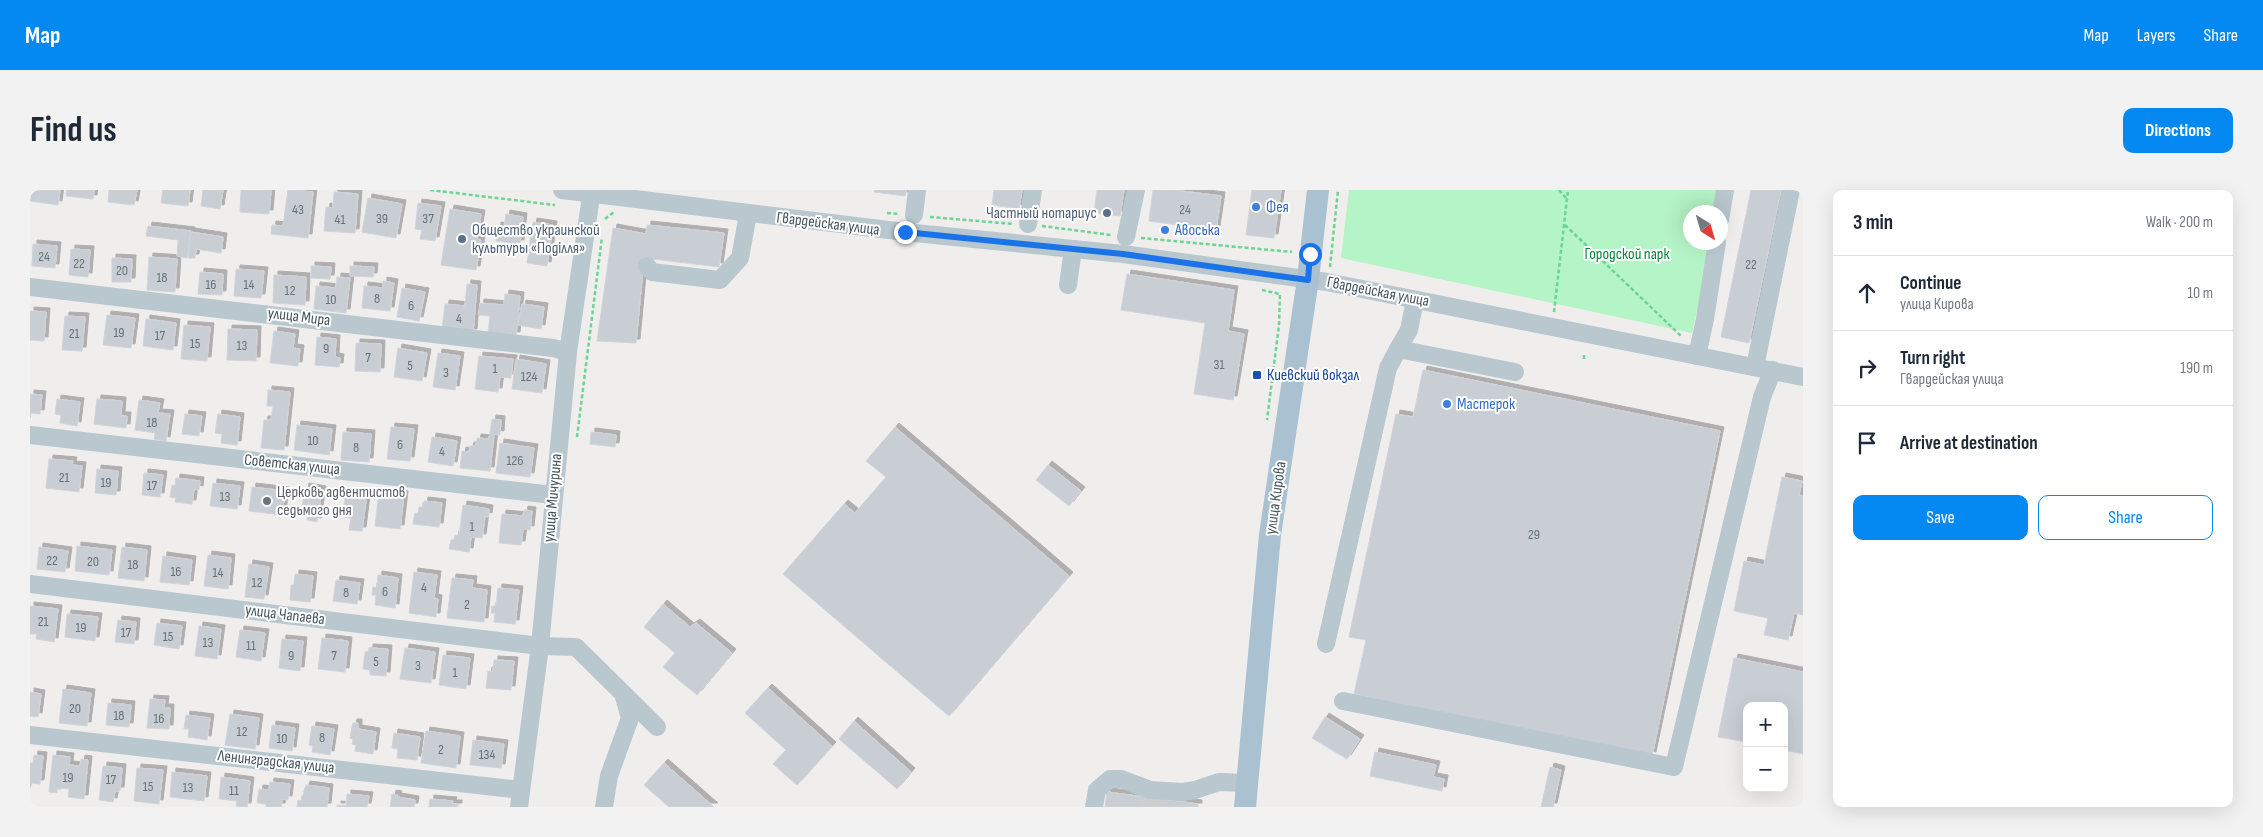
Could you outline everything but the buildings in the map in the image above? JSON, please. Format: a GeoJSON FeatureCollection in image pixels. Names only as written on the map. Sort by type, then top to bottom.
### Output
{"type":"FeatureCollection","features":[{"type":"Feature","properties":{"kind":"main road","name":"улица Кирова"},"geometry":{"type":"LineString","coordinates":[[1246,800],[1270,535],[1308,280],[1318,190]]}},
{"type":"Feature","properties":{"kind":"street"},"geometry":{"type":"LineString","coordinates":[[914,215],[917,190]]}},
{"type":"Feature","properties":{"kind":"street"},"geometry":{"type":"LineString","coordinates":[[1028,224],[1034,190]]}},
{"type":"Feature","properties":{"kind":"street"},"geometry":{"type":"LineString","coordinates":[[1126,236],[1136,190]]}},
{"type":"Feature","properties":{"kind":"street"},"geometry":{"type":"LineString","coordinates":[[1722,205],[1725,190]]}},
{"type":"Feature","properties":{"kind":"street"},"geometry":{"type":"LineString","coordinates":[[1754,367],[1791,190]]}},
{"type":"Feature","properties":{"kind":"street","name":"Гвардейская улица"},"geometry":{"type":"LineString","coordinates":[[559,197],[592,192],[748,214],[1123,254],[1308,280],[1803,377]]}},
{"type":"Feature","properties":{"kind":"street","name":"улица Мичурина"},"geometry":{"type":"LineString","coordinates":[[520,799],[540,646],[568,352],[592,192]]}},
{"type":"Feature","properties":{"kind":"street"},"geometry":{"type":"LineString","coordinates":[[646,266],[652,272],[720,280],[740,258],[748,214]]}},
{"type":"Feature","properties":{"kind":"street"},"geometry":{"type":"LineString","coordinates":[[1068,285],[1073,249]]}},
{"type":"Feature","properties":{"kind":"street"},"geometry":{"type":"LineString","coordinates":[[1697,356],[1716,250]]}},
{"type":"Feature","properties":{"kind":"street","name":"улица Мира"},"geometry":{"type":"LineString","coordinates":[[30,287],[408,330],[553,348],[568,352]]}},
{"type":"Feature","properties":{"kind":"street"},"geometry":{"type":"LineString","coordinates":[[1326,644],[1388,368],[1409,330],[1415,300]]}},
{"type":"Feature","properties":{"kind":"street"},"geometry":{"type":"LineString","coordinates":[[1398,349],[1515,372]]}},
{"type":"Feature","properties":{"kind":"street"},"geometry":{"type":"LineString","coordinates":[[1343,700],[1674,767],[1762,396],[1773,370]]}},
{"type":"Feature","properties":{"kind":"street","name":"Советская улица"},"geometry":{"type":"LineString","coordinates":[[30,435],[553,495]]}},
{"type":"Feature","properties":{"kind":"street","name":"улица Чапаева"},"geometry":{"type":"LineString","coordinates":[[30,584],[540,646],[576,647],[657,727]]}},
{"type":"Feature","properties":{"kind":"street"},"geometry":{"type":"LineString","coordinates":[[604,807],[609,776],[630,718],[623,694]]}},
{"type":"Feature","properties":{"kind":"street","name":"Ленинградская улица"},"geometry":{"type":"LineString","coordinates":[[30,735],[520,799]]}},
{"type":"Feature","properties":{"kind":"street"},"geometry":{"type":"LineString","coordinates":[[1094,807],[1097,790],[1110,779],[1121,779],[1150,790],[1182,792],[1219,782],[1246,800]]}},
{"type":"Feature","properties":{"kind":"path"},"geometry":{"type":"LineString","coordinates":[[430,190],[559,197]]}},
{"type":"Feature","properties":{"kind":"path"},"geometry":{"type":"LineString","coordinates":[[1337,268],[1329,267],[1338,190]]}},
{"type":"Feature","properties":{"kind":"path"},"geometry":{"type":"LineString","coordinates":[[1559,190],[1566,198]]}},
{"type":"Feature","properties":{"kind":"path"},"geometry":{"type":"LineString","coordinates":[[1554,313],[1568,190]]}},
{"type":"Feature","properties":{"kind":"path"},"geometry":{"type":"LineString","coordinates":[[884,212],[1028,224],[1291,253],[1292,244]]}},
{"type":"Feature","properties":{"kind":"path"},"geometry":{"type":"LineString","coordinates":[[1564,225],[1683,339]]}},
{"type":"Feature","properties":{"kind":"path"},"geometry":{"type":"LineString","coordinates":[[1254,288],[1280,294],[1279,325],[1266,429]]}},
{"type":"Feature","properties":{"kind":"path"},"geometry":{"type":"LineString","coordinates":[[1584,355],[1584,360]]}},
{"type":"Feature","properties":{"kind":"green space","name":"Городской парк"},"geometry":{"type":"Polygon","coordinates":[[[1349,190],[1724,190],[1721,205],[1683,205],[1683,250],[1710,250],[1692,333],[1341,258],[1349,190]]]}},
{"type":"Feature","properties":{"kind":"tunnel"},"geometry":{"type":"LineString","coordinates":[[1149,807],[1150,790]]}},
{"type":"Feature","properties":{"kind":"place","name":"Фея"},"geometry":{"type":"Point","coordinates":[1256,207]}},
{"type":"Feature","properties":{"kind":"place","name":"Частный нотариус"},"geometry":{"type":"Point","coordinates":[1107,213]}},
{"type":"Feature","properties":{"kind":"place","name":"Авоська"},"geometry":{"type":"Point","coordinates":[1165,230]}},
{"type":"Feature","properties":{"kind":"place","name":"Общество украинской культуры «Поділля»"},"geometry":{"type":"Point","coordinates":[462,239]}},
{"type":"Feature","properties":{"kind":"place","name":"Киевский вокзал"},"geometry":{"type":"Point","coordinates":[1257,375]}},
{"type":"Feature","properties":{"kind":"place","name":"Мастерок"},"geometry":{"type":"Point","coordinates":[1447,404]}},
{"type":"Feature","properties":{"kind":"place","name":"Церковь адвентистов седьмого дня"},"geometry":{"type":"Point","coordinates":[267,501]}},
{"type":"Feature","properties":{"kind":"route"},"geometry":{"type":"LineString","coordinates":[[905,232],[1123,254],[1308,280],[1310,254]]}}]}
